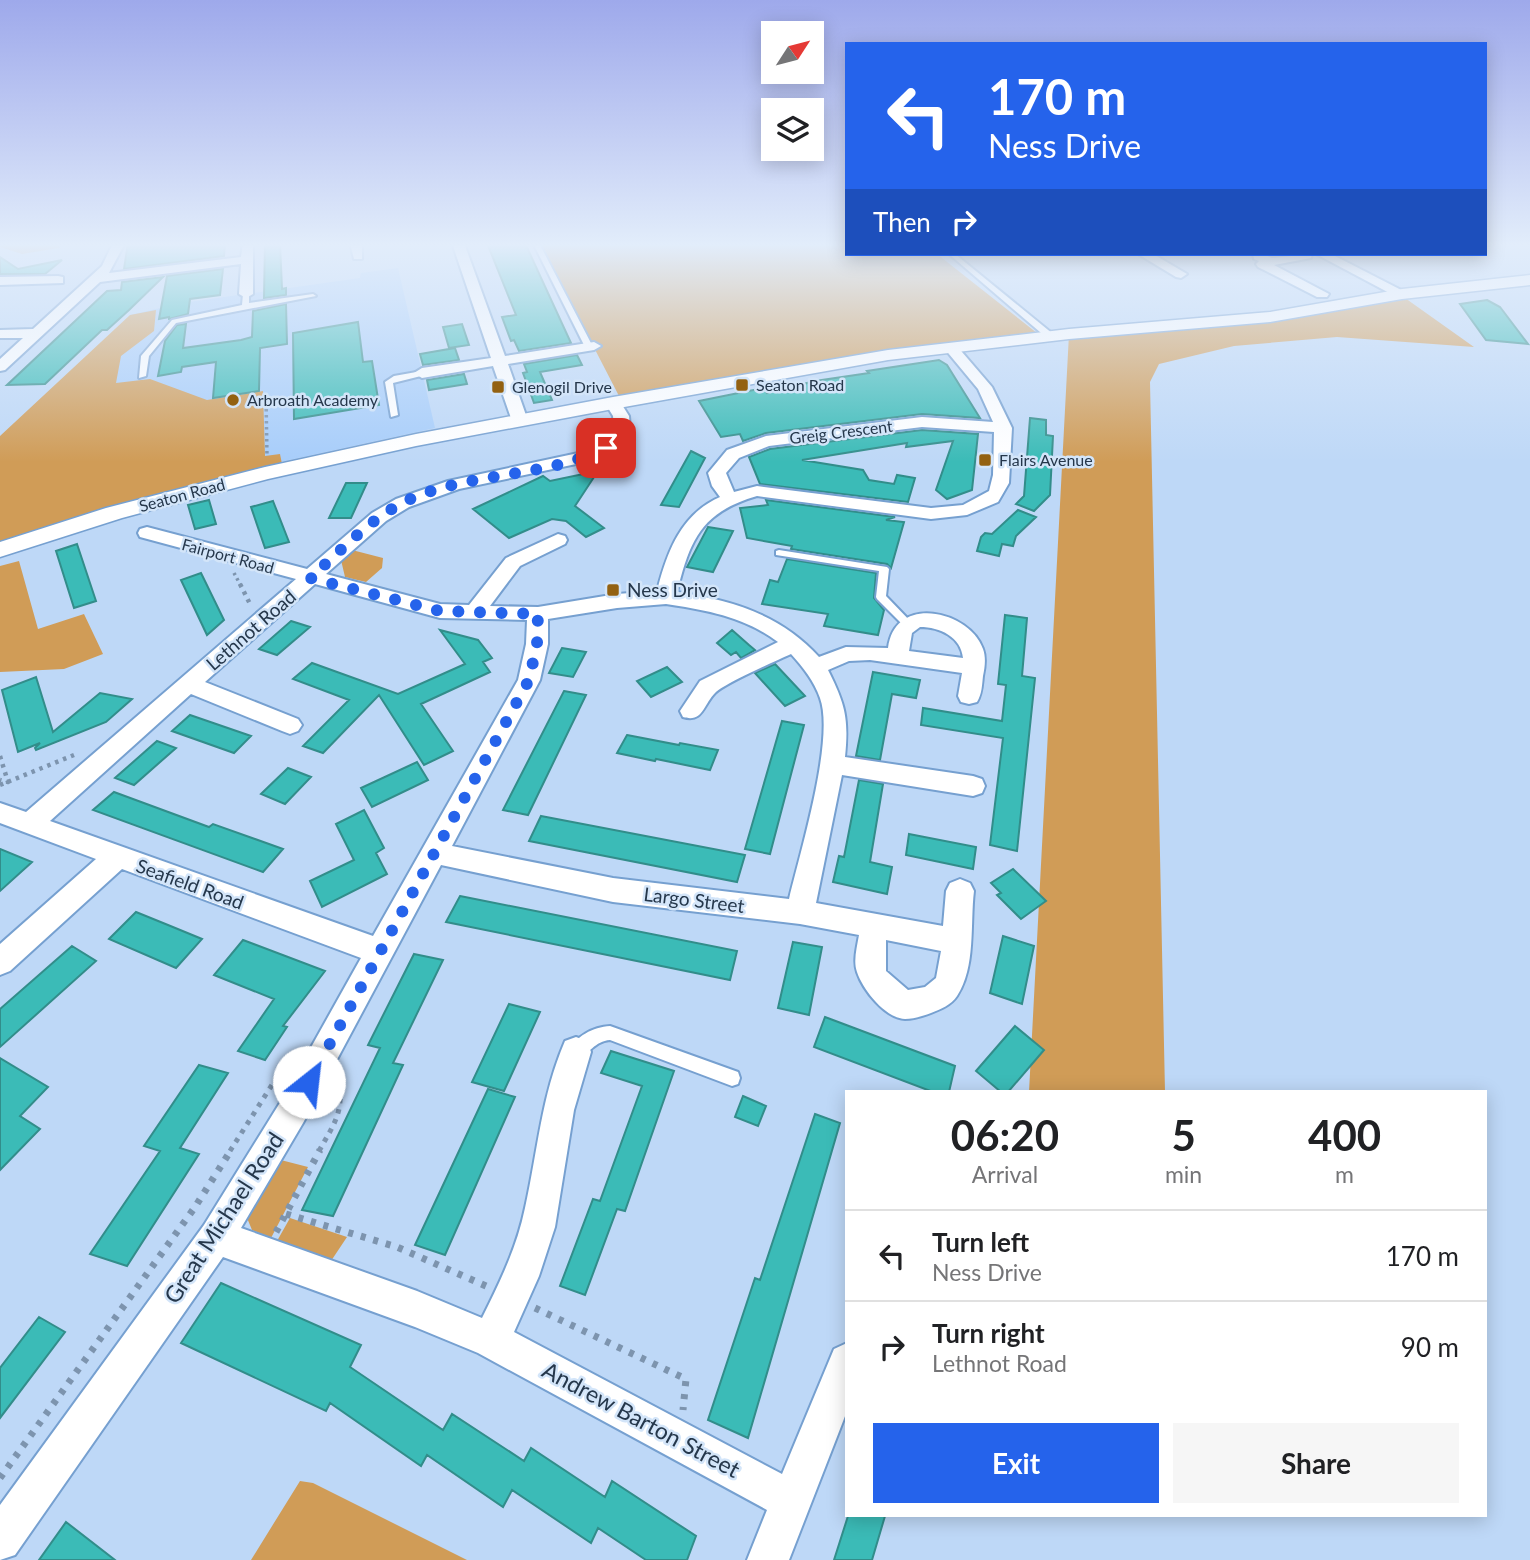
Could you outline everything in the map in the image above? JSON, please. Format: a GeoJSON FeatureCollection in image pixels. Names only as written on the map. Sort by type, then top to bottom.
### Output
{"type":"FeatureCollection","features":[{"type":"Feature","properties":{"kind":"street"},"geometry":{"type":"LineString","coordinates":[[0,367],[57,316]]}},
{"type":"Feature","properties":{"kind":"street"},"geometry":{"type":"LineString","coordinates":[[483,316],[520,421]]}},
{"type":"Feature","properties":{"kind":"street","name":"Seaton Road"},"geometry":{"type":"LineString","coordinates":[[0,550],[114,513],[283,470],[613,403],[888,355],[1050,336],[1279,316]]}},
{"type":"Feature","properties":{"kind":"street"},"geometry":{"type":"LineString","coordinates":[[0,334],[37,334]]}},
{"type":"Feature","properties":{"kind":"street"},"geometry":{"type":"LineString","coordinates":[[422,373],[592,347]]}},
{"type":"Feature","properties":{"kind":"street"},"geometry":{"type":"LineString","coordinates":[[666,597],[674,561],[692,526],[708,508],[729,497],[757,491],[932,513],[966,510],[987,501],[999,488],[1004,428],[999,409],[988,389],[951,348]]}},
{"type":"Feature","properties":{"kind":"street","name":"Lethnot Road"},"geometry":{"type":"LineString","coordinates":[[30,824],[379,517],[416,496],[569,462],[606,448],[622,429],[621,416],[613,403]]}},
{"type":"Feature","properties":{"kind":"street","name":"Greig Crescent"},"geometry":{"type":"LineString","coordinates":[[729,497],[721,486],[718,473],[733,454],[747,446],[766,441],[922,422],[1004,428]]}},
{"type":"Feature","properties":{"kind":"street","name":"Fairport Road"},"geometry":{"type":"LineString","coordinates":[[147,533],[310,578]]}},
{"type":"Feature","properties":{"kind":"street"},"geometry":{"type":"LineString","coordinates":[[473,614],[513,562],[558,540]]}},
{"type":"Feature","properties":{"kind":"street"},"geometry":{"type":"LineString","coordinates":[[310,578],[440,611],[538,614],[617,601],[666,597],[719,605],[772,627],[794,643],[816,667],[832,699],[836,731],[832,764],[800,912]]}},
{"type":"Feature","properties":{"kind":"street","name":"Great Michael Road"},"geometry":{"type":"LineString","coordinates":[[0,1540],[216,1237],[309,1082],[529,680],[537,644],[538,614]]}},
{"type":"Feature","properties":{"kind":"street"},"geometry":{"type":"LineString","coordinates":[[898,657],[901,632],[908,624],[932,621],[954,627],[967,637],[973,650],[970,696]]}},
{"type":"Feature","properties":{"kind":"street"},"geometry":{"type":"LineString","coordinates":[[691,711],[708,687],[794,643]]}},
{"type":"Feature","properties":{"kind":"street"},"geometry":{"type":"LineString","coordinates":[[816,667],[846,654],[870,653],[972,667]]}},
{"type":"Feature","properties":{"kind":"street"},"geometry":{"type":"LineString","coordinates":[[188,684],[290,725]]}},
{"type":"Feature","properties":{"kind":"street"},"geometry":{"type":"LineString","coordinates":[[832,764],[974,786]]}},
{"type":"Feature","properties":{"kind":"street","name":"Seafield Road"},"geometry":{"type":"LineString","coordinates":[[0,813],[116,858],[381,952]]}},
{"type":"Feature","properties":{"kind":"street","name":"Largo Street"},"geometry":{"type":"LineString","coordinates":[[434,853],[613,890],[800,912],[956,941]]}},
{"type":"Feature","properties":{"kind":"street"},"geometry":{"type":"LineString","coordinates":[[0,962],[116,858]]}},
{"type":"Feature","properties":{"kind":"street"},"geometry":{"type":"LineString","coordinates":[[875,926],[868,963],[879,987],[904,1005],[926,1002],[943,992],[955,974],[960,891]]}},
{"type":"Feature","properties":{"kind":"street"},"geometry":{"type":"LineString","coordinates":[[491,1340],[518,1285],[533,1245],[543,1209],[565,1073],[576,1052]]}},
{"type":"Feature","properties":{"kind":"street","name":"Andrew Barton Street"},"geometry":{"type":"LineString","coordinates":[[216,1237],[417,1309],[491,1340],[791,1501]]}},
{"type":"Feature","properties":{"kind":"street"},"geometry":{"type":"LineString","coordinates":[[768,1560],[845,1367]]}},
{"type":"Feature","properties":{"kind":"lane"},"geometry":{"type":"LineString","coordinates":[[142,376],[145,356],[174,321],[192,316]]}},
{"type":"Feature","properties":{"kind":"lane"},"geometry":{"type":"LineString","coordinates":[[575,316],[592,347]]}},
{"type":"Feature","properties":{"kind":"lane"},"geometry":{"type":"LineString","coordinates":[[1026,316],[1050,336]]}},
{"type":"Feature","properties":{"kind":"lane"},"geometry":{"type":"LineString","coordinates":[[394,415],[388,382],[422,373]]}},
{"type":"Feature","properties":{"kind":"lane"},"geometry":{"type":"LineString","coordinates":[[779,553],[884,569],[881,597],[908,624]]}},
{"type":"Feature","properties":{"kind":"lane"},"geometry":{"type":"LineString","coordinates":[[576,1052],[597,1034],[610,1033],[732,1078]]}},
{"type":"Feature","properties":{"kind":"path"},"geometry":{"type":"LineString","coordinates":[[267,397],[265,456],[280,454],[283,470]]}},
{"type":"Feature","properties":{"kind":"path"},"geometry":{"type":"LineString","coordinates":[[226,556],[259,622]]}},
{"type":"Feature","properties":{"kind":"path"},"geometry":{"type":"LineString","coordinates":[[0,783],[80,752]]}},
{"type":"Feature","properties":{"kind":"path"},"geometry":{"type":"LineString","coordinates":[[0,757],[8,782]]}},
{"type":"Feature","properties":{"kind":"path"},"geometry":{"type":"LineString","coordinates":[[265,1254],[340,1112],[342,1097],[332,1040]]}},
{"type":"Feature","properties":{"kind":"path"},"geometry":{"type":"LineString","coordinates":[[0,1478],[195,1207],[276,1077],[309,1082]]}},
{"type":"Feature","properties":{"kind":"shaded area"},"geometry":{"type":"Polygon","coordinates":[[[129,316],[155,316],[154,331],[121,356],[116,383],[150,379],[207,400],[263,391],[265,456],[280,454],[283,469],[0,550],[0,436],[129,316]]]}},
{"type":"Feature","properties":{"kind":"shaded area","name":"Arbroath Academy"},"geometry":{"type":"Polygon","coordinates":[[[130,316],[409,316],[435,428],[266,465],[27,530],[130,316]]]}},
{"type":"Feature","properties":{"kind":"shaded area"},"geometry":{"type":"Polygon","coordinates":[[[578,316],[1015,316],[1042,337],[888,355],[619,396],[578,316]]]}},
{"type":"Feature","properties":{"kind":"shaded area"},"geometry":{"type":"Polygon","coordinates":[[[1253,316],[1430,316],[1474,347],[1337,337],[1234,346],[1159,364],[1150,382],[1165,1090],[1029,1090],[1069,334],[1253,316]]]}},
{"type":"Feature","properties":{"kind":"shaded area"},"geometry":{"type":"Polygon","coordinates":[[[352,550],[383,558],[382,568],[366,582],[345,577],[341,560],[352,550]]]}},
{"type":"Feature","properties":{"kind":"shaded area"},"geometry":{"type":"Polygon","coordinates":[[[19,561],[38,629],[84,614],[103,654],[64,669],[0,672],[0,566],[19,561]]]}},
{"type":"Feature","properties":{"kind":"shaded area"},"geometry":{"type":"Polygon","coordinates":[[[273,1158],[308,1167],[271,1238],[252,1230],[245,1213],[273,1158]]]}},
{"type":"Feature","properties":{"kind":"shaded area"},"geometry":{"type":"Polygon","coordinates":[[[290,1218],[347,1237],[331,1261],[277,1241],[290,1218]]]}},
{"type":"Feature","properties":{"kind":"shaded area"},"geometry":{"type":"Polygon","coordinates":[[[300,1481],[313,1483],[467,1560],[251,1560],[300,1481]]]}},
{"type":"Feature","properties":{"kind":"building"},"geometry":{"type":"Polygon","coordinates":[[[81,316],[123,316],[107,330],[102,330],[45,384],[7,385],[81,316]]]}},
{"type":"Feature","properties":{"kind":"building"},"geometry":{"type":"Polygon","coordinates":[[[160,316],[181,316],[169,319],[159,319],[160,316]]]}},
{"type":"Feature","properties":{"kind":"building"},"geometry":{"type":"Polygon","coordinates":[[[253,316],[286,316],[287,344],[260,348],[259,391],[213,398],[216,362],[182,367],[181,372],[158,376],[165,341],[177,325],[186,324],[183,348],[252,337],[253,316]]]}},
{"type":"Feature","properties":{"kind":"building"},"geometry":{"type":"Polygon","coordinates":[[[558,316],[571,343],[519,351],[514,340],[511,341],[502,317],[558,316]]]}},
{"type":"Feature","properties":{"kind":"building"},"geometry":{"type":"Polygon","coordinates":[[[1469,316],[1507,316],[1528,344],[1486,340],[1469,316]]]}},
{"type":"Feature","properties":{"kind":"building"},"geometry":{"type":"Polygon","coordinates":[[[358,322],[363,362],[372,361],[379,405],[294,419],[293,333],[358,322]]]}},
{"type":"Feature","properties":{"kind":"building"},"geometry":{"type":"Polygon","coordinates":[[[462,324],[469,345],[449,348],[443,327],[462,324]]]}},
{"type":"Feature","properties":{"kind":"building"},"geometry":{"type":"Polygon","coordinates":[[[455,348],[459,360],[423,365],[420,354],[455,348]]]}},
{"type":"Feature","properties":{"kind":"building"},"geometry":{"type":"Polygon","coordinates":[[[577,355],[582,365],[540,372],[552,400],[534,403],[523,373],[527,372],[524,364],[577,355]]]}},
{"type":"Feature","properties":{"kind":"building"},"geometry":{"type":"Polygon","coordinates":[[[939,360],[947,365],[980,418],[922,414],[766,433],[743,441],[740,434],[721,437],[699,401],[763,388],[767,393],[815,381],[869,373],[867,371],[939,360]]]}},
{"type":"Feature","properties":{"kind":"building"},"geometry":{"type":"Polygon","coordinates":[[[464,374],[467,384],[429,390],[427,380],[464,374]]]}},
{"type":"Feature","properties":{"kind":"building"},"geometry":{"type":"Polygon","coordinates":[[[1030,418],[1046,420],[1046,435],[1053,436],[1050,495],[1034,511],[1016,504],[1024,496],[1030,418]]]}},
{"type":"Feature","properties":{"kind":"building"},"geometry":{"type":"Polygon","coordinates":[[[922,430],[978,434],[972,490],[947,499],[936,490],[953,441],[906,447],[907,443],[802,460],[863,470],[869,480],[894,484],[897,475],[915,478],[908,502],[760,484],[749,457],[770,449],[922,430]]]}},
{"type":"Feature","properties":{"kind":"building"},"geometry":{"type":"Polygon","coordinates":[[[691,451],[705,458],[679,507],[661,505],[691,451]]]}},
{"type":"Feature","properties":{"kind":"building"},"geometry":{"type":"Polygon","coordinates":[[[598,471],[575,506],[604,528],[586,537],[566,521],[552,519],[509,538],[473,509],[543,476],[550,481],[598,471]]]}},
{"type":"Feature","properties":{"kind":"building"},"geometry":{"type":"Polygon","coordinates":[[[346,483],[367,483],[351,518],[329,518],[346,483]]]}},
{"type":"Feature","properties":{"kind":"building"},"geometry":{"type":"Polygon","coordinates":[[[209,500],[216,524],[195,529],[188,505],[209,500]]]}},
{"type":"Feature","properties":{"kind":"building"},"geometry":{"type":"Polygon","coordinates":[[[766,500],[895,517],[886,520],[904,522],[891,568],[887,564],[791,549],[792,546],[747,538],[740,508],[768,505],[766,500]]]}},
{"type":"Feature","properties":{"kind":"building"},"geometry":{"type":"Polygon","coordinates":[[[273,501],[289,542],[265,548],[251,507],[273,501]]]}},
{"type":"Feature","properties":{"kind":"building"},"geometry":{"type":"Polygon","coordinates":[[[1018,510],[1036,517],[1016,536],[1013,546],[1002,544],[999,556],[977,551],[985,533],[992,534],[1018,510]]]}},
{"type":"Feature","properties":{"kind":"building"},"geometry":{"type":"Polygon","coordinates":[[[708,527],[733,531],[713,572],[687,567],[708,527]]]}},
{"type":"Feature","properties":{"kind":"building"},"geometry":{"type":"Polygon","coordinates":[[[77,544],[96,601],[74,608],[56,551],[77,544]]]}},
{"type":"Feature","properties":{"kind":"building"},"geometry":{"type":"Polygon","coordinates":[[[787,559],[876,573],[874,598],[884,610],[878,635],[824,626],[828,614],[762,604],[770,580],[778,582],[787,559]]]}},
{"type":"Feature","properties":{"kind":"building"},"geometry":{"type":"Polygon","coordinates":[[[201,573],[224,620],[207,635],[181,580],[201,573]]]}},
{"type":"Feature","properties":{"kind":"building"},"geometry":{"type":"Polygon","coordinates":[[[1005,615],[1027,618],[1022,676],[1035,678],[1017,851],[990,845],[1003,738],[921,725],[923,708],[1002,721],[1006,685],[998,684],[1005,615]]]}},
{"type":"Feature","properties":{"kind":"building"},"geometry":{"type":"Polygon","coordinates":[[[291,621],[310,627],[277,655],[259,649],[291,621]]]}},
{"type":"Feature","properties":{"kind":"building"},"geometry":{"type":"Polygon","coordinates":[[[440,630],[478,640],[492,658],[483,662],[490,672],[421,704],[453,751],[424,765],[379,695],[323,753],[303,746],[349,700],[293,679],[312,663],[398,694],[465,664],[440,630]]]}},
{"type":"Feature","properties":{"kind":"building"},"geometry":{"type":"Polygon","coordinates":[[[732,630],[755,650],[741,658],[736,652],[731,655],[717,643],[732,630]]]}},
{"type":"Feature","properties":{"kind":"building"},"geometry":{"type":"Polygon","coordinates":[[[562,648],[586,652],[573,677],[549,673],[562,648]]]}},
{"type":"Feature","properties":{"kind":"building"},"geometry":{"type":"Polygon","coordinates":[[[775,664],[805,696],[785,706],[755,673],[775,664]]]}},
{"type":"Feature","properties":{"kind":"building"},"geometry":{"type":"Polygon","coordinates":[[[667,667],[682,682],[651,697],[637,681],[667,667]]]}},
{"type":"Feature","properties":{"kind":"building"},"geometry":{"type":"Polygon","coordinates":[[[873,672],[920,680],[916,698],[892,694],[880,760],[856,756],[873,672]]]}},
{"type":"Feature","properties":{"kind":"building"},"geometry":{"type":"Polygon","coordinates":[[[36,677],[53,732],[100,693],[132,699],[106,722],[36,750],[40,743],[18,752],[2,690],[36,677]]]}},
{"type":"Feature","properties":{"kind":"building"},"geometry":{"type":"Polygon","coordinates":[[[564,691],[586,695],[528,815],[503,810],[564,691]]]}},
{"type":"Feature","properties":{"kind":"building"},"geometry":{"type":"Polygon","coordinates":[[[190,715],[251,736],[234,753],[172,731],[190,715]]]}},
{"type":"Feature","properties":{"kind":"building"},"geometry":{"type":"Polygon","coordinates":[[[782,721],[804,725],[770,854],[745,849],[782,721]]]}},
{"type":"Feature","properties":{"kind":"building"},"geometry":{"type":"Polygon","coordinates":[[[627,735],[718,750],[710,770],[656,759],[655,761],[617,753],[627,735]]]}},
{"type":"Feature","properties":{"kind":"building"},"geometry":{"type":"Polygon","coordinates":[[[157,741],[176,748],[134,785],[115,778],[157,741]]]}},
{"type":"Feature","properties":{"kind":"building"},"geometry":{"type":"Polygon","coordinates":[[[417,762],[428,780],[372,807],[361,788],[417,762]]]}},
{"type":"Feature","properties":{"kind":"building"},"geometry":{"type":"Polygon","coordinates":[[[288,768],[311,777],[285,804],[261,794],[288,768]]]}},
{"type":"Feature","properties":{"kind":"building"},"geometry":{"type":"Polygon","coordinates":[[[859,780],[883,784],[870,862],[892,867],[887,894],[833,882],[839,856],[844,857],[859,780]]]}},
{"type":"Feature","properties":{"kind":"building"},"geometry":{"type":"Polygon","coordinates":[[[114,792],[209,827],[213,824],[283,849],[263,872],[93,810],[114,792]]]}},
{"type":"Feature","properties":{"kind":"building"},"geometry":{"type":"Polygon","coordinates":[[[364,810],[384,848],[376,853],[387,874],[322,907],[310,881],[354,860],[336,824],[364,810]]]}},
{"type":"Feature","properties":{"kind":"building"},"geometry":{"type":"Polygon","coordinates":[[[541,816],[745,855],[737,882],[529,841],[541,816]]]}},
{"type":"Feature","properties":{"kind":"building"},"geometry":{"type":"Polygon","coordinates":[[[909,834],[976,847],[973,869],[906,855],[909,834]]]}},
{"type":"Feature","properties":{"kind":"building"},"geometry":{"type":"Polygon","coordinates":[[[0,849],[32,862],[0,891],[0,849]]]}},
{"type":"Feature","properties":{"kind":"building"},"geometry":{"type":"Polygon","coordinates":[[[1013,869],[1046,901],[1021,919],[997,895],[1001,893],[991,883],[1013,869]]]}},
{"type":"Feature","properties":{"kind":"building"},"geometry":{"type":"Polygon","coordinates":[[[460,896],[737,951],[730,980],[446,922],[460,896]]]}},
{"type":"Feature","properties":{"kind":"building"},"geometry":{"type":"Polygon","coordinates":[[[136,912],[202,939],[176,968],[109,939],[136,912]]]}},
{"type":"Feature","properties":{"kind":"building"},"geometry":{"type":"Polygon","coordinates":[[[1003,936],[1034,946],[1022,1004],[990,993],[1003,936]]]}},
{"type":"Feature","properties":{"kind":"building"},"geometry":{"type":"Polygon","coordinates":[[[243,940],[325,971],[283,1026],[287,1027],[265,1060],[238,1051],[274,999],[214,975],[243,940]]]}},
{"type":"Feature","properties":{"kind":"building"},"geometry":{"type":"Polygon","coordinates":[[[793,942],[822,947],[809,1015],[778,1008],[793,942]]]}},
{"type":"Feature","properties":{"kind":"building"},"geometry":{"type":"Polygon","coordinates":[[[72,946],[96,961],[0,1047],[0,1009],[72,946]]]}},
{"type":"Feature","properties":{"kind":"building"},"geometry":{"type":"Polygon","coordinates":[[[414,954],[443,960],[393,1063],[403,1065],[333,1216],[302,1210],[380,1048],[368,1045],[414,954]]]}},
{"type":"Feature","properties":{"kind":"building"},"geometry":{"type":"Polygon","coordinates":[[[509,1004],[540,1012],[504,1091],[472,1082],[509,1004]]]}},
{"type":"Feature","properties":{"kind":"building"},"geometry":{"type":"Polygon","coordinates":[[[825,1017],[955,1066],[949,1090],[928,1090],[814,1047],[825,1017]]]}},
{"type":"Feature","properties":{"kind":"building"},"geometry":{"type":"Polygon","coordinates":[[[1015,1026],[1044,1050],[1010,1090],[999,1090],[976,1071],[1015,1026]]]}},
{"type":"Feature","properties":{"kind":"building"},"geometry":{"type":"Polygon","coordinates":[[[611,1051],[674,1071],[625,1211],[617,1209],[585,1295],[560,1286],[593,1199],[600,1201],[642,1086],[601,1073],[611,1051]]]}},
{"type":"Feature","properties":{"kind":"building"},"geometry":{"type":"Polygon","coordinates":[[[0,1058],[48,1087],[20,1116],[40,1129],[0,1170],[0,1058]]]}},
{"type":"Feature","properties":{"kind":"building"},"geometry":{"type":"Polygon","coordinates":[[[199,1065],[228,1073],[180,1148],[199,1154],[127,1266],[90,1254],[160,1151],[144,1146],[199,1065]]]}},
{"type":"Feature","properties":{"kind":"building"},"geometry":{"type":"Polygon","coordinates":[[[488,1089],[515,1097],[445,1255],[415,1245],[488,1089]]]}},
{"type":"Feature","properties":{"kind":"building"},"geometry":{"type":"Polygon","coordinates":[[[743,1096],[766,1106],[758,1126],[735,1117],[743,1096]]]}},
{"type":"Feature","properties":{"kind":"building"},"geometry":{"type":"Polygon","coordinates":[[[815,1114],[840,1123],[748,1438],[708,1420],[755,1278],[760,1280],[815,1114]]]}},
{"type":"Feature","properties":{"kind":"building"},"geometry":{"type":"Polygon","coordinates":[[[221,1283],[361,1345],[350,1367],[443,1430],[452,1414],[524,1461],[531,1448],[605,1497],[612,1481],[696,1536],[687,1560],[646,1560],[598,1528],[591,1543],[512,1490],[503,1507],[427,1455],[421,1466],[330,1403],[326,1411],[181,1343],[221,1283]]]}},
{"type":"Feature","properties":{"kind":"building"},"geometry":{"type":"Polygon","coordinates":[[[39,1317],[65,1332],[0,1418],[0,1368],[39,1317]]]}},
{"type":"Feature","properties":{"kind":"building"},"geometry":{"type":"Polygon","coordinates":[[[848,1517],[885,1517],[872,1560],[834,1560],[848,1517]]]}},
{"type":"Feature","properties":{"kind":"building"},"geometry":{"type":"Polygon","coordinates":[[[66,1522],[115,1560],[39,1560],[66,1522]]]}},
{"type":"Feature","properties":{"kind":"place","name":"Seaton Road"},"geometry":{"type":"Point","coordinates":[742,385]}},
{"type":"Feature","properties":{"kind":"place","name":"Glenogil Drive"},"geometry":{"type":"Point","coordinates":[498,387]}},
{"type":"Feature","properties":{"kind":"place","name":"Arbroath Academy"},"geometry":{"type":"Point","coordinates":[233,400]}},
{"type":"Feature","properties":{"kind":"place","name":"Flairs Avenue"},"geometry":{"type":"Point","coordinates":[985,460]}},
{"type":"Feature","properties":{"kind":"place","name":"Ness Drive"},"geometry":{"type":"Point","coordinates":[613,590]}},
{"type":"Feature","properties":{"kind":"route"},"geometry":{"type":"LineString","coordinates":[[309,1082],[529,680],[537,644],[538,614],[440,611],[310,578],[379,517],[416,496],[569,462],[606,448]]}}]}
